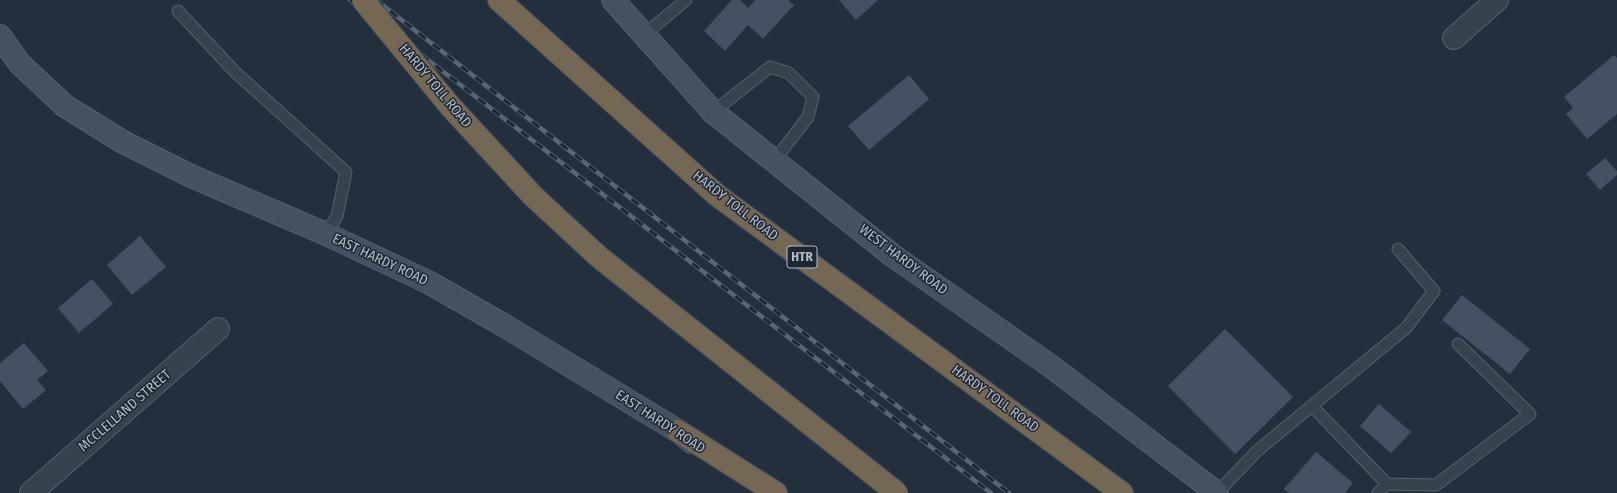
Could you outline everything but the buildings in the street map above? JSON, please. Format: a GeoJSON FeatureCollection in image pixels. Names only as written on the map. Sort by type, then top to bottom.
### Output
{"type":"FeatureCollection","features":[{"type":"Feature","properties":{"kind":"highway","name":"HARDY TOLL ROAD"},"geometry":{"type":"LineString","coordinates":[[363,0],[450,106],[533,196],[599,257],[897,493]]}},
{"type":"Feature","properties":{"kind":"highway","name":"HARDY TOLL ROAD"},"geometry":{"type":"LineString","coordinates":[[499,0],[718,196],[1122,493]]}},
{"type":"Feature","properties":{"kind":"highway"},"geometry":{"type":"LineString","coordinates":[[678,432],[776,493]]}},
{"type":"Feature","properties":{"kind":"main road","name":"WEST HARDY ROAD"},"geometry":{"type":"LineString","coordinates":[[613,0],[713,112],[892,255],[1052,367],[1217,493]]}},
{"type":"Feature","properties":{"kind":"main road","name":"EAST HARDY ROAD"},"geometry":{"type":"LineString","coordinates":[[0,36],[20,64],[65,106],[123,142],[191,176],[326,234],[430,283],[505,326],[678,432],[760,493]]}},
{"type":"Feature","properties":{"kind":"street"},"geometry":{"type":"LineString","coordinates":[[1454,38],[1497,0]]}},
{"type":"Feature","properties":{"kind":"street","name":"MCCLELLAND STREET"},"geometry":{"type":"LineString","coordinates":[[31,493],[218,329]]}},
{"type":"Feature","properties":{"kind":"lane"},"geometry":{"type":"LineString","coordinates":[[644,35],[686,0]]}},
{"type":"Feature","properties":{"kind":"lane"},"geometry":{"type":"LineString","coordinates":[[178,11],[235,72],[346,172],[337,216],[326,234]]}},
{"type":"Feature","properties":{"kind":"lane"},"geometry":{"type":"LineString","coordinates":[[713,112],[770,67],[789,73],[813,97],[808,117],[774,161]]}},
{"type":"Feature","properties":{"kind":"lane"},"geometry":{"type":"LineString","coordinates":[[1217,493],[1257,451],[1406,328],[1434,291],[1398,249]]}},
{"type":"Feature","properties":{"kind":"lane"},"geometry":{"type":"LineString","coordinates":[[1312,406],[1387,484],[1436,485],[1530,414],[1458,344]]}},
{"type":"Feature","properties":{"kind":"lane"},"geometry":{"type":"LineString","coordinates":[[1378,493],[1387,484]]}},
{"type":"Feature","properties":{"kind":"railway"},"geometry":{"type":"LineString","coordinates":[[350,0],[991,493]]}},
{"type":"Feature","properties":{"kind":"railway"},"geometry":{"type":"LineString","coordinates":[[376,0],[1009,493]]}}]}
